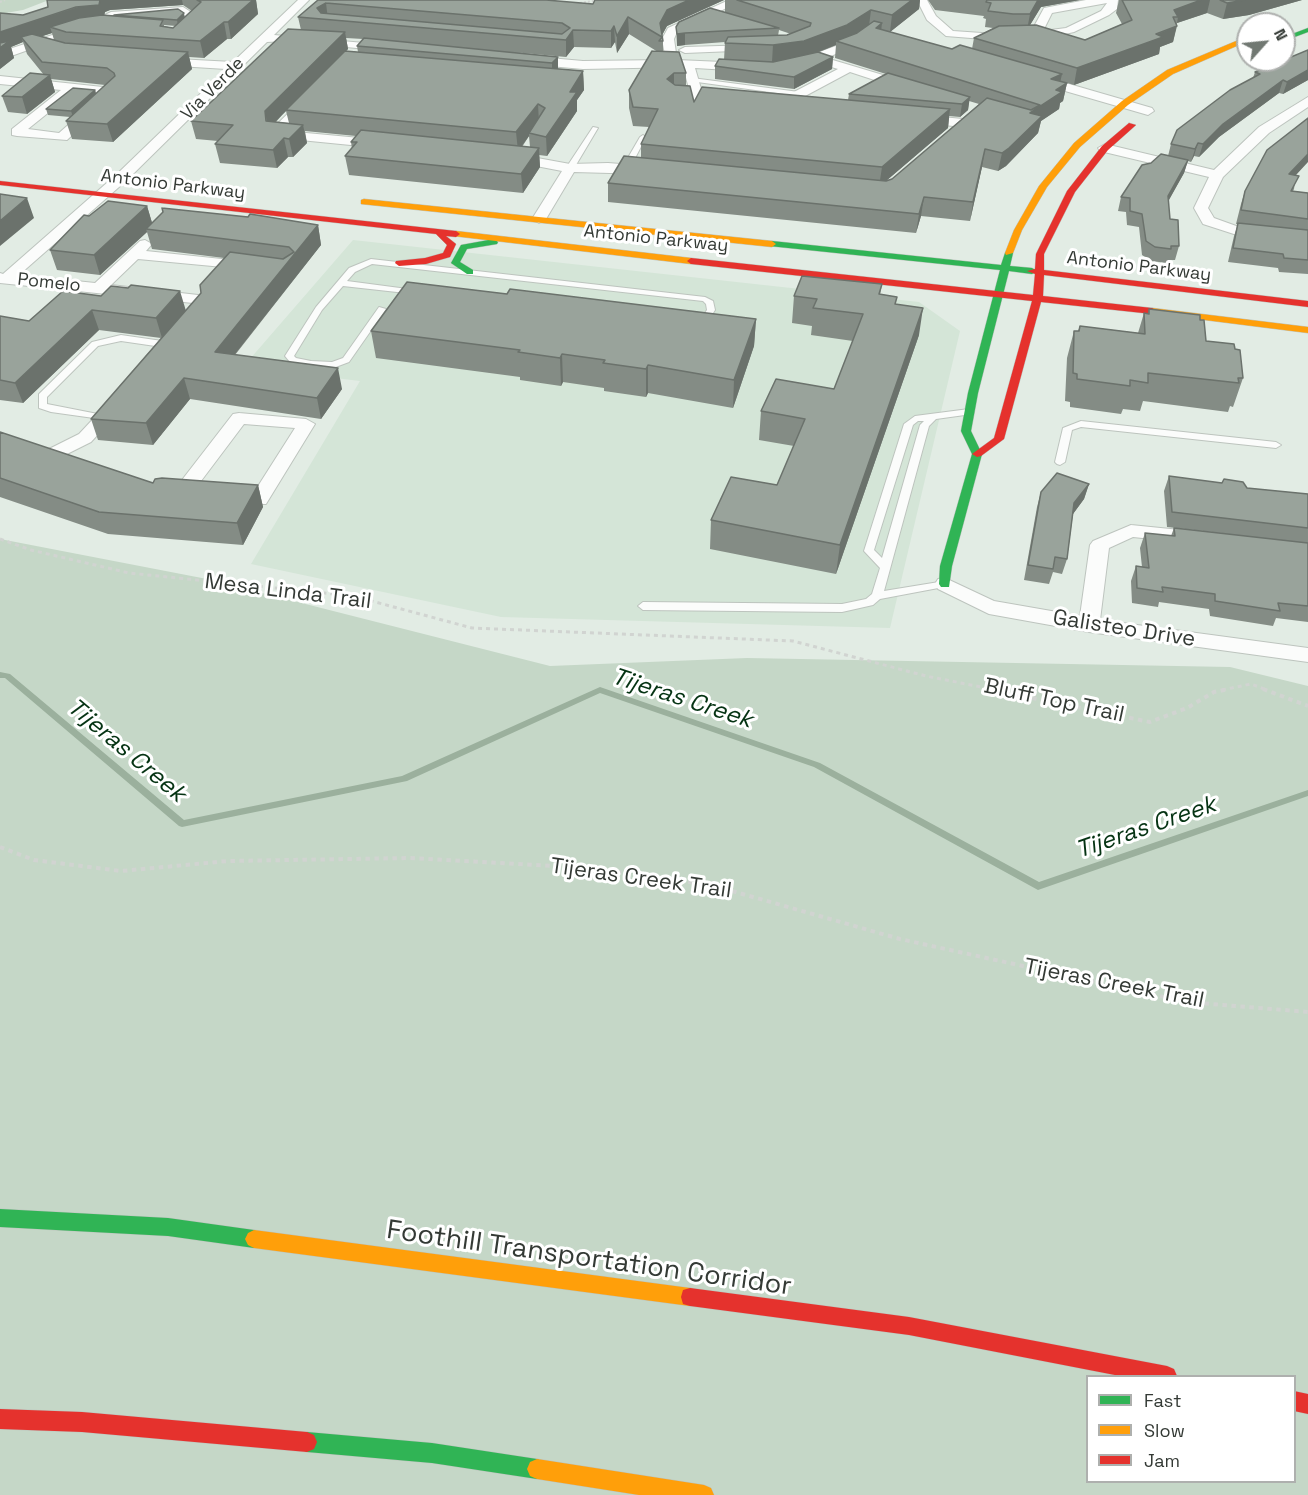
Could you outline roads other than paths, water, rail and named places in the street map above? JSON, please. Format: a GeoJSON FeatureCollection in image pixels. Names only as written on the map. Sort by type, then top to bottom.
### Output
{"type":"FeatureCollection","features":[{"type":"Feature","properties":{"kind":"main road"},"geometry":{"type":"LineString","coordinates":[[977,454],[966,431],[1003,268],[1018,230],[1043,186],[1077,145],[1125,104],[1170,72],[1236,43]]}},
{"type":"Feature","properties":{"kind":"main road"},"geometry":{"type":"LineString","coordinates":[[1219,67],[1236,59]]}},
{"type":"Feature","properties":{"kind":"main road"},"geometry":{"type":"LineString","coordinates":[[945,584],[946,566],[977,454],[999,439],[1038,297],[1037,273],[1048,236],[1071,191],[1105,148],[1153,107]]}},
{"type":"Feature","properties":{"kind":"main road","name":"Antonio Parkway"},"geometry":{"type":"LineString","coordinates":[[100,174],[141,178]]}},
{"type":"Feature","properties":{"kind":"main road","name":"Antonio Parkway"},"geometry":{"type":"LineString","coordinates":[[0,183],[511,241],[1038,297],[1308,330]]}},
{"type":"Feature","properties":{"kind":"main road","name":"Antonio Parkway"},"geometry":{"type":"LineString","coordinates":[[349,200],[1003,268],[1308,304]]}},
{"type":"Feature","properties":{"kind":"main road"},"geometry":{"type":"LineString","coordinates":[[399,263],[426,261],[447,255],[452,244],[436,232]]}},
{"type":"Feature","properties":{"kind":"main road"},"geometry":{"type":"LineString","coordinates":[[470,272],[455,263],[464,247],[488,242],[511,241]]}},
{"type":"Feature","properties":{"kind":"main road","name":"Foothill Transportation Corridor"},"geometry":{"type":"LineString","coordinates":[[0,1218],[168,1227],[909,1326],[1157,1375]]}},
{"type":"Feature","properties":{"kind":"main road"},"geometry":{"type":"LineString","coordinates":[[0,1419],[82,1422],[432,1453],[705,1495]]}},
{"type":"Feature","properties":{"kind":"street"},"geometry":{"type":"LineString","coordinates":[[105,25],[108,0]]}},
{"type":"Feature","properties":{"kind":"street","name":"Via Verde"},"geometry":{"type":"LineString","coordinates":[[3,278],[122,177],[304,0]]}},
{"type":"Feature","properties":{"kind":"street"},"geometry":{"type":"LineString","coordinates":[[670,57],[668,39],[672,30],[738,0]]}},
{"type":"Feature","properties":{"kind":"street"},"geometry":{"type":"LineString","coordinates":[[921,0],[931,18],[946,36],[996,37],[1070,30],[1108,17],[1113,0]]}},
{"type":"Feature","properties":{"kind":"street"},"geometry":{"type":"LineString","coordinates":[[1035,35],[1048,10],[1105,0]]}},
{"type":"Feature","properties":{"kind":"street"},"geometry":{"type":"LineString","coordinates":[[0,56],[34,43],[105,25],[183,10],[196,19],[166,46],[178,71],[230,71]]}},
{"type":"Feature","properties":{"kind":"street"},"geometry":{"type":"LineString","coordinates":[[708,13],[729,20]]}},
{"type":"Feature","properties":{"kind":"street"},"geometry":{"type":"LineString","coordinates":[[1035,35],[1060,46]]}},
{"type":"Feature","properties":{"kind":"street"},"geometry":{"type":"LineString","coordinates":[[264,39],[303,44],[338,44],[357,50],[404,49]]}},
{"type":"Feature","properties":{"kind":"street"},"geometry":{"type":"LineString","coordinates":[[34,43],[53,49]]}},
{"type":"Feature","properties":{"kind":"street"},"geometry":{"type":"LineString","coordinates":[[783,67],[815,58],[832,50],[812,44]]}},
{"type":"Feature","properties":{"kind":"street"},"geometry":{"type":"LineString","coordinates":[[516,59],[569,69],[762,48]]}},
{"type":"Feature","properties":{"kind":"street"},"geometry":{"type":"LineString","coordinates":[[670,57],[688,63],[760,68]]}},
{"type":"Feature","properties":{"kind":"street"},"geometry":{"type":"LineString","coordinates":[[815,58],[927,92]]}},
{"type":"Feature","properties":{"kind":"street"},"geometry":{"type":"LineString","coordinates":[[688,63],[698,99]]}},
{"type":"Feature","properties":{"kind":"street"},"geometry":{"type":"LineString","coordinates":[[805,109],[769,106],[799,94],[849,68]]}},
{"type":"Feature","properties":{"kind":"street"},"geometry":{"type":"LineString","coordinates":[[1023,75],[1125,104],[1153,107]]}},
{"type":"Feature","properties":{"kind":"street"},"geometry":{"type":"LineString","coordinates":[[864,89],[884,79]]}},
{"type":"Feature","properties":{"kind":"street"},"geometry":{"type":"LineString","coordinates":[[0,80],[72,87],[112,92],[62,137],[17,134],[72,87]]}},
{"type":"Feature","properties":{"kind":"street"},"geometry":{"type":"LineString","coordinates":[[322,87],[276,134],[392,145]]}},
{"type":"Feature","properties":{"kind":"street"},"geometry":{"type":"LineString","coordinates":[[1308,101],[1264,130],[1217,175],[1201,207],[1208,221],[1237,231],[1308,239]]}},
{"type":"Feature","properties":{"kind":"street"},"geometry":{"type":"LineString","coordinates":[[906,118],[968,119],[946,138]]}},
{"type":"Feature","properties":{"kind":"street"},"geometry":{"type":"LineString","coordinates":[[1105,148],[1217,175]]}},
{"type":"Feature","properties":{"kind":"street"},"geometry":{"type":"LineString","coordinates":[[497,155],[523,154],[570,168],[626,168],[661,171]]}},
{"type":"Feature","properties":{"kind":"street"},"geometry":{"type":"LineString","coordinates":[[538,219],[570,168]]}},
{"type":"Feature","properties":{"kind":"street","name":"Pomelo"},"geometry":{"type":"LineString","coordinates":[[98,289],[160,230]]}},
{"type":"Feature","properties":{"kind":"street"},"geometry":{"type":"LineString","coordinates":[[135,254],[267,269]]}},
{"type":"Feature","properties":{"kind":"street","name":"Pomelo"},"geometry":{"type":"LineString","coordinates":[[3,278],[98,289],[200,295],[224,264]]}},
{"type":"Feature","properties":{"kind":"street"},"geometry":{"type":"LineString","coordinates":[[156,359],[183,329]]}},
{"type":"Feature","properties":{"kind":"street"},"geometry":{"type":"LineString","coordinates":[[49,456],[85,438],[128,392]]}},
{"type":"Feature","properties":{"kind":"street"},"geometry":{"type":"LineString","coordinates":[[158,491],[259,500],[306,424],[239,418],[182,493]]}},
{"type":"Feature","properties":{"kind":"street"},"geometry":{"type":"LineString","coordinates":[[29,450],[69,463]]}},
{"type":"Feature","properties":{"kind":"street"},"geometry":{"type":"LineString","coordinates":[[1089,625],[1100,545],[1131,531],[1222,540]]}},
{"type":"Feature","properties":{"kind":"street","name":"Galisteo Drive"},"geometry":{"type":"LineString","coordinates":[[945,584],[989,607],[1089,625],[1308,655]]}},
{"type":"Feature","properties":{"kind":"lane"},"geometry":{"type":"LineString","coordinates":[[692,80],[768,87],[799,94]]}},
{"type":"Feature","properties":{"kind":"lane"},"geometry":{"type":"LineString","coordinates":[[570,168],[595,128]]}},
{"type":"Feature","properties":{"kind":"lane"},"geometry":{"type":"LineString","coordinates":[[626,168],[643,137]]}},
{"type":"Feature","properties":{"kind":"lane"},"geometry":{"type":"LineString","coordinates":[[382,309],[346,360],[333,365],[293,360],[289,356],[319,309],[352,270],[371,261],[705,299],[710,303],[709,315],[698,323],[689,323]]}},
{"type":"Feature","properties":{"kind":"lane"},"geometry":{"type":"LineString","coordinates":[[342,283],[423,292]]}},
{"type":"Feature","properties":{"kind":"lane"},"geometry":{"type":"LineString","coordinates":[[105,418],[42,406],[42,396],[95,344],[121,338],[169,345]]}},
{"type":"Feature","properties":{"kind":"lane"},"geometry":{"type":"LineString","coordinates":[[885,567],[869,550],[909,424],[915,419],[969,412]]}},
{"type":"Feature","properties":{"kind":"lane"},"geometry":{"type":"LineString","coordinates":[[877,596],[925,425],[933,417]]}},
{"type":"Feature","properties":{"kind":"lane"},"geometry":{"type":"LineString","coordinates":[[1060,462],[1068,428],[1081,424],[1276,444]]}},
{"type":"Feature","properties":{"kind":"lane"},"geometry":{"type":"LineString","coordinates":[[643,606],[842,608],[869,602],[877,596],[945,584]]}},
{"type":"Feature","properties":{"kind":"waterway","name":"Tijeras Creek"},"geometry":{"type":"LineString","coordinates":[[0,675],[7,676],[182,824],[404,779],[600,690],[817,765],[1038,886],[1308,793]]}}]}
